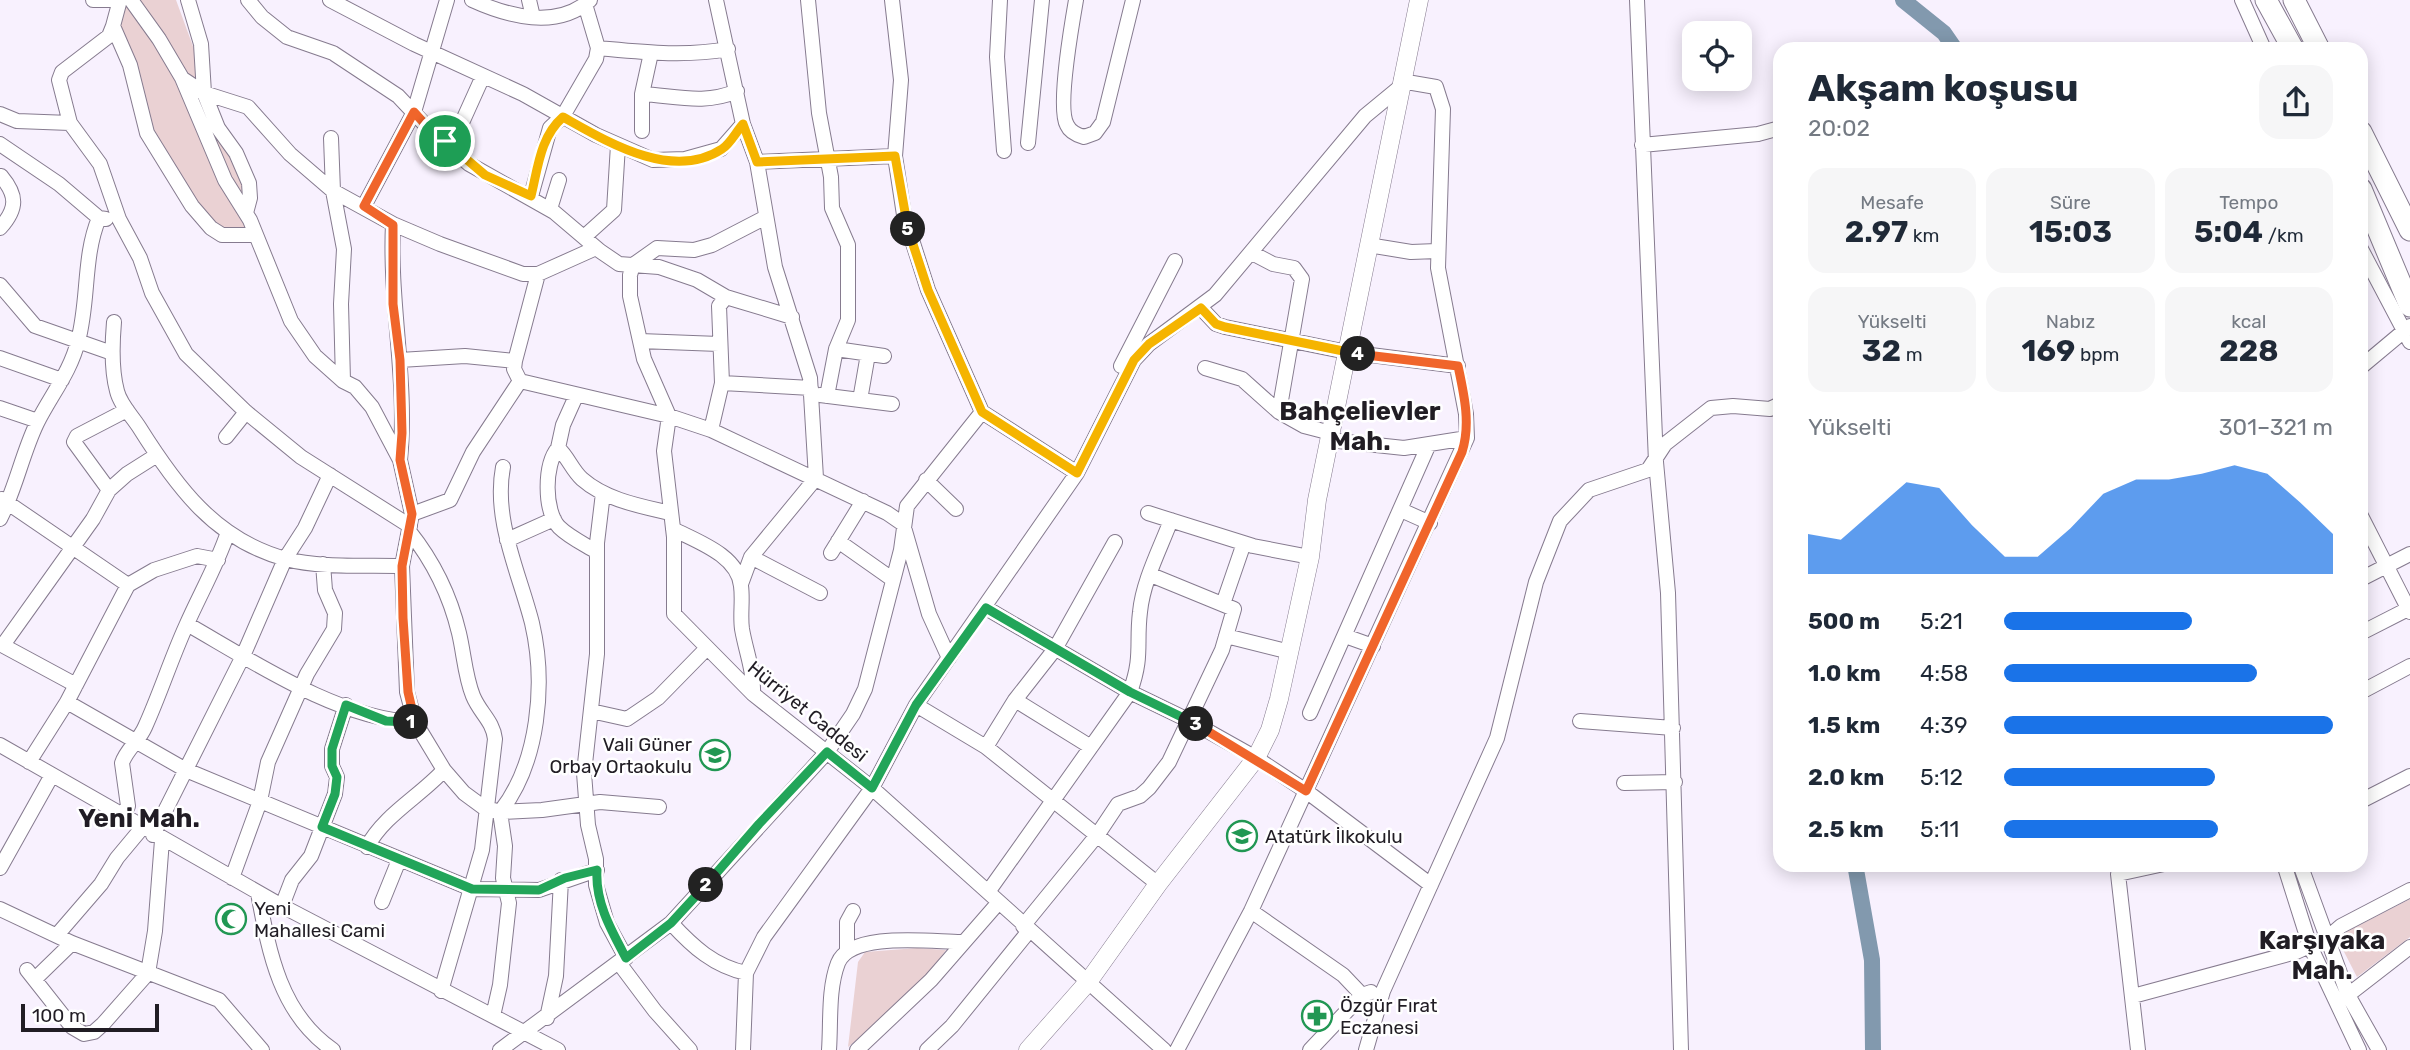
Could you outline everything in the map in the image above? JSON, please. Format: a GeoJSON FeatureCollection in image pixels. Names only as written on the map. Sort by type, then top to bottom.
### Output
{"type":"FeatureCollection","features":[{"type":"Feature","properties":{"kind":"highway"},"geometry":{"type":"LineString","coordinates":[[2266,0],[2288,42]]}},
{"type":"Feature","properties":{"kind":"highway"},"geometry":{"type":"LineString","coordinates":[[2294,0],[2315,42]]}},
{"type":"Feature","properties":{"kind":"highway"},"geometry":{"type":"LineString","coordinates":[[2368,146],[2410,230]]}},
{"type":"Feature","properties":{"kind":"highway"},"geometry":{"type":"LineString","coordinates":[[2368,206],[2410,306]]}},
{"type":"Feature","properties":{"kind":"main road"},"geometry":{"type":"LineString","coordinates":[[1031,1049],[1088,982],[1158,884],[1256,758],[1270,730],[1310,557],[1330,437],[1419,0]]}},
{"type":"Feature","properties":{"kind":"street"},"geometry":{"type":"LineString","coordinates":[[93,0],[120,0],[113,26],[108,36],[62,72],[59,80],[70,123],[100,164],[119,219],[140,258],[152,293],[186,354],[246,412],[301,457],[410,524],[446,592],[459,633],[473,695],[494,727],[493,810],[441,991]]}},
{"type":"Feature","properties":{"kind":"street"},"geometry":{"type":"LineString","coordinates":[[131,0],[165,48],[182,78],[225,180],[246,213],[291,321],[315,356],[343,382],[355,387],[372,407],[400,460]]}},
{"type":"Feature","properties":{"kind":"street"},"geometry":{"type":"LineString","coordinates":[[188,0],[201,44],[204,93],[218,128],[244,167],[250,198],[246,213]]}},
{"type":"Feature","properties":{"kind":"street"},"geometry":{"type":"LineString","coordinates":[[247,0],[262,17],[287,37],[333,53],[398,96],[485,175],[531,196],[620,264],[659,267],[697,279],[726,297],[792,317]]}},
{"type":"Feature","properties":{"kind":"street"},"geometry":{"type":"LineString","coordinates":[[330,0],[653,160],[697,157],[722,149],[743,124]]}},
{"type":"Feature","properties":{"kind":"street"},"geometry":{"type":"LineString","coordinates":[[364,206],[414,112],[447,0]]}},
{"type":"Feature","properties":{"kind":"street"},"geometry":{"type":"LineString","coordinates":[[472,0],[501,13],[533,17],[557,15],[587,2],[598,47],[586,80],[563,117],[550,128],[531,196]]}},
{"type":"Feature","properties":{"kind":"street"},"geometry":{"type":"LineString","coordinates":[[529,0],[533,17]]}},
{"type":"Feature","properties":{"kind":"street"},"geometry":{"type":"LineString","coordinates":[[716,0],[743,124],[757,162],[775,267],[812,391],[816,478],[751,557],[741,584],[742,630],[754,672],[752,694]]}},
{"type":"Feature","properties":{"kind":"street"},"geometry":{"type":"LineString","coordinates":[[808,0],[826,158],[831,177],[832,208],[848,245],[848,320],[836,349],[827,396]]}},
{"type":"Feature","properties":{"kind":"street"},"geometry":{"type":"LineString","coordinates":[[892,0],[901,80],[895,156],[914,252],[982,412],[1077,473]]}},
{"type":"Feature","properties":{"kind":"street"},"geometry":{"type":"LineString","coordinates":[[1000,0],[997,57],[1004,151]]}},
{"type":"Feature","properties":{"kind":"street"},"geometry":{"type":"LineString","coordinates":[[1028,143],[1042,0]]}},
{"type":"Feature","properties":{"kind":"street"},"geometry":{"type":"LineString","coordinates":[[1076,0],[1064,103],[1065,124],[1074,134],[1084,137],[1095,133],[1102,122],[1133,0]]}},
{"type":"Feature","properties":{"kind":"street"},"geometry":{"type":"LineString","coordinates":[[1637,0],[1656,462],[1668,593],[1681,1050]]}},
{"type":"Feature","properties":{"kind":"street"},"geometry":{"type":"LineString","coordinates":[[2242,0],[2261,42]]}},
{"type":"Feature","properties":{"kind":"street"},"geometry":{"type":"LineString","coordinates":[[113,26],[130,65],[147,133],[176,183],[198,213],[222,235],[255,235]]}},
{"type":"Feature","properties":{"kind":"street"},"geometry":{"type":"LineString","coordinates":[[598,47],[651,53],[700,54],[728,49]]}},
{"type":"Feature","properties":{"kind":"street"},"geometry":{"type":"LineString","coordinates":[[642,131],[642,94],[651,53]]}},
{"type":"Feature","properties":{"kind":"street"},"geometry":{"type":"LineString","coordinates":[[451,146],[483,76]]}},
{"type":"Feature","properties":{"kind":"street"},"geometry":{"type":"LineString","coordinates":[[182,78],[204,93],[248,107],[290,154],[333,191],[364,206],[393,225],[509,270],[538,274],[596,248]]}},
{"type":"Feature","properties":{"kind":"street"},"geometry":{"type":"LineString","coordinates":[[743,1050],[746,972],[764,937],[872,788],[916,705],[986,608],[1077,473],[1116,391],[1142,350],[1201,308],[1252,253],[1365,116],[1400,85],[1429,83],[1436,87],[1443,109],[1437,251],[1446,322],[1458,366],[1466,414],[1467,438],[1251,911],[1177,1050]]}},
{"type":"Feature","properties":{"kind":"street"},"geometry":{"type":"LineString","coordinates":[[642,94],[701,101],[722,98],[737,91]]}},
{"type":"Feature","properties":{"kind":"street"},"geometry":{"type":"LineString","coordinates":[[0,114],[17,121],[70,123]]}},
{"type":"Feature","properties":{"kind":"street"},"geometry":{"type":"LineString","coordinates":[[1642,145],[1758,134],[1773,130]]}},
{"type":"Feature","properties":{"kind":"street"},"geometry":{"type":"LineString","coordinates":[[331,138],[333,191],[344,248],[343,382]]}},
{"type":"Feature","properties":{"kind":"street"},"geometry":{"type":"LineString","coordinates":[[0,144],[59,184],[99,218],[119,219]]}},
{"type":"Feature","properties":{"kind":"street"},"geometry":{"type":"LineString","coordinates":[[583,237],[614,210],[618,145]]}},
{"type":"Feature","properties":{"kind":"street"},"geometry":{"type":"LineString","coordinates":[[757,162],[895,156]]}},
{"type":"Feature","properties":{"kind":"street"},"geometry":{"type":"LineString","coordinates":[[0,228],[8,219],[14,201],[13,191],[1,176]]}},
{"type":"Feature","properties":{"kind":"street"},"geometry":{"type":"LineString","coordinates":[[550,209],[559,180]]}},
{"type":"Feature","properties":{"kind":"street"},"geometry":{"type":"LineString","coordinates":[[669,416],[644,359],[630,296],[629,275],[633,265],[657,248],[694,250],[712,245],[766,216]]}},
{"type":"Feature","properties":{"kind":"street"},"geometry":{"type":"LineString","coordinates":[[0,519],[4,500],[38,421],[62,380],[78,341],[88,291],[92,235],[99,218]]}},
{"type":"Feature","properties":{"kind":"street"},"geometry":{"type":"LineString","coordinates":[[393,225],[393,304],[400,360],[400,460],[410,524],[402,566],[407,680],[415,722],[444,770],[464,793],[493,810],[542,810],[588,803],[659,807]]}},
{"type":"Feature","properties":{"kind":"street"},"geometry":{"type":"LineString","coordinates":[[1368,245],[1411,252],[1437,251]]}},
{"type":"Feature","properties":{"kind":"street"},"geometry":{"type":"LineString","coordinates":[[1252,253],[1273,264],[1294,268],[1301,275],[1279,412]]}},
{"type":"Feature","properties":{"kind":"street"},"geometry":{"type":"LineString","coordinates":[[1116,391],[1119,370],[1175,261]]}},
{"type":"Feature","properties":{"kind":"street"},"geometry":{"type":"LineString","coordinates":[[2368,262],[2408,333],[2368,362]]}},
{"type":"Feature","properties":{"kind":"street"},"geometry":{"type":"LineString","coordinates":[[538,274],[515,361],[514,369],[520,381],[669,416],[710,430],[816,478],[903,524],[929,614],[949,658]]}},
{"type":"Feature","properties":{"kind":"street"},"geometry":{"type":"LineString","coordinates":[[0,285],[35,326],[112,353]]}},
{"type":"Feature","properties":{"kind":"street"},"geometry":{"type":"LineString","coordinates":[[710,430],[723,383],[719,306],[726,297]]}},
{"type":"Feature","properties":{"kind":"street"},"geometry":{"type":"LineString","coordinates":[[1201,308],[1216,324],[1225,327],[1347,352],[1458,366]]}},
{"type":"Feature","properties":{"kind":"street"},"geometry":{"type":"LineString","coordinates":[[114,323],[112,353],[117,391],[181,491],[199,510],[228,532],[285,559],[323,564],[402,566]]}},
{"type":"Feature","properties":{"kind":"street"},"geometry":{"type":"LineString","coordinates":[[640,341],[719,344]]}},
{"type":"Feature","properties":{"kind":"street"},"geometry":{"type":"LineString","coordinates":[[836,349],[884,356]]}},
{"type":"Feature","properties":{"kind":"street"},"geometry":{"type":"LineString","coordinates":[[860,400],[868,354]]}},
{"type":"Feature","properties":{"kind":"street"},"geometry":{"type":"LineString","coordinates":[[400,360],[465,356],[515,361]]}},
{"type":"Feature","properties":{"kind":"street"},"geometry":{"type":"LineString","coordinates":[[0,358],[62,380]]}},
{"type":"Feature","properties":{"kind":"street"},"geometry":{"type":"LineString","coordinates":[[1205,368],[1242,379],[1279,412],[1330,437],[1382,448],[1467,438]]}},
{"type":"Feature","properties":{"kind":"street"},"geometry":{"type":"LineString","coordinates":[[410,524],[450,500],[473,452],[520,381]]}},
{"type":"Feature","properties":{"kind":"street"},"geometry":{"type":"LineString","coordinates":[[723,383],[812,391],[827,396],[892,404]]}},
{"type":"Feature","properties":{"kind":"street"},"geometry":{"type":"LineString","coordinates":[[576,396],[549,467],[547,484],[554,519],[570,535],[597,552]]}},
{"type":"Feature","properties":{"kind":"street"},"geometry":{"type":"LineString","coordinates":[[0,408],[38,421]]}},
{"type":"Feature","properties":{"kind":"street"},"geometry":{"type":"LineString","coordinates":[[1366,1050],[1383,991],[1497,738],[1536,582],[1560,521],[1589,490],[1633,477],[1656,462],[1665,444],[1711,408],[1773,408]]}},
{"type":"Feature","properties":{"kind":"street"},"geometry":{"type":"LineString","coordinates":[[109,490],[74,442],[77,436],[127,410]]}},
{"type":"Feature","properties":{"kind":"street"},"geometry":{"type":"LineString","coordinates":[[226,437],[246,412]]}},
{"type":"Feature","properties":{"kind":"street"},"geometry":{"type":"LineString","coordinates":[[500,1050],[547,1018],[671,923],[827,752],[853,714],[865,689],[901,550],[907,506],[982,412]]}},
{"type":"Feature","properties":{"kind":"street","name":"Hürriyet Caddesi"},"geometry":{"type":"LineString","coordinates":[[669,416],[664,451],[673,529],[674,614],[752,694],[872,788],[1164,1050]]}},
{"type":"Feature","properties":{"kind":"street"},"geometry":{"type":"LineString","coordinates":[[1310,713],[1429,444]]}},
{"type":"Feature","properties":{"kind":"street"},"geometry":{"type":"LineString","coordinates":[[558,448],[567,456],[582,479],[603,493],[632,505],[670,513]]}},
{"type":"Feature","properties":{"kind":"street"},"geometry":{"type":"LineString","coordinates":[[76,685],[1,645],[73,547],[109,490],[127,474],[157,455]]}},
{"type":"Feature","properties":{"kind":"street"},"geometry":{"type":"LineString","coordinates":[[493,810],[517,783],[529,751],[535,718],[539,659],[507,540],[501,503],[503,467]]}},
{"type":"Feature","properties":{"kind":"street"},"geometry":{"type":"LineString","coordinates":[[57,935],[101,884],[117,858],[152,834],[243,656],[285,559],[305,527],[330,475]]}},
{"type":"Feature","properties":{"kind":"street"},"geometry":{"type":"LineString","coordinates":[[926,480],[957,509]]}},
{"type":"Feature","properties":{"kind":"street"},"geometry":{"type":"LineString","coordinates":[[603,493],[597,552],[597,654],[584,773],[588,825],[597,870],[596,885],[622,960],[655,1011],[690,1050]]}},
{"type":"Feature","properties":{"kind":"street"},"geometry":{"type":"LineString","coordinates":[[4,500],[128,585]]}},
{"type":"Feature","properties":{"kind":"street"},"geometry":{"type":"LineString","coordinates":[[863,501],[835,547],[892,579]]}},
{"type":"Feature","properties":{"kind":"street"},"geometry":{"type":"LineString","coordinates":[[1401,510],[1430,523]]}},
{"type":"Feature","properties":{"kind":"street"},"geometry":{"type":"LineString","coordinates":[[1148,513],[1244,543],[1310,557]]}},
{"type":"Feature","properties":{"kind":"street"},"geometry":{"type":"LineString","coordinates":[[507,540],[554,519]]}},
{"type":"Feature","properties":{"kind":"street"},"geometry":{"type":"LineString","coordinates":[[857,1050],[932,980],[961,942],[993,897],[1054,799],[1130,692],[1140,658],[1140,612],[1171,520]]}},
{"type":"Feature","properties":{"kind":"street"},"geometry":{"type":"LineString","coordinates":[[673,529],[714,550],[732,565],[741,584]]}},
{"type":"Feature","properties":{"kind":"street"},"geometry":{"type":"LineString","coordinates":[[2368,530],[2409,610],[2368,630]]}},
{"type":"Feature","properties":{"kind":"street"},"geometry":{"type":"LineString","coordinates":[[123,815],[128,806],[122,763],[138,743],[228,532]]}},
{"type":"Feature","properties":{"kind":"street"},"geometry":{"type":"LineString","coordinates":[[986,747],[1015,700],[1055,649],[1115,542]]}},
{"type":"Feature","properties":{"kind":"street"},"geometry":{"type":"LineString","coordinates":[[1223,604],[1244,543]]}},
{"type":"Feature","properties":{"kind":"street"},"geometry":{"type":"LineString","coordinates":[[2368,575],[2410,554]]}},
{"type":"Feature","properties":{"kind":"street"},"geometry":{"type":"LineString","coordinates":[[29,762],[67,702],[128,585],[154,570],[197,556],[218,559]]}},
{"type":"Feature","properties":{"kind":"street"},"geometry":{"type":"LineString","coordinates":[[751,557],[820,593]]}},
{"type":"Feature","properties":{"kind":"street"},"geometry":{"type":"LineString","coordinates":[[232,878],[260,801],[268,762],[307,674],[334,629],[335,613],[325,590],[323,564]]}},
{"type":"Feature","properties":{"kind":"street"},"geometry":{"type":"LineString","coordinates":[[927,1050],[952,1026],[1118,804],[1140,796],[1156,780],[1190,721],[1226,636],[1234,609],[1151,575]]}},
{"type":"Feature","properties":{"kind":"street"},"geometry":{"type":"LineString","coordinates":[[986,608],[1130,692],[1190,721],[1256,758],[1306,791],[1431,886]]}},
{"type":"Feature","properties":{"kind":"street"},"geometry":{"type":"LineString","coordinates":[[187,624],[303,687],[386,721],[415,722]]}},
{"type":"Feature","properties":{"kind":"street"},"geometry":{"type":"LineString","coordinates":[[1226,636],[1290,652]]}},
{"type":"Feature","properties":{"kind":"street"},"geometry":{"type":"LineString","coordinates":[[1345,636],[1373,646]]}},
{"type":"Feature","properties":{"kind":"street"},"geometry":{"type":"LineString","coordinates":[[591,711],[627,719],[658,698],[707,648]]}},
{"type":"Feature","properties":{"kind":"street"},"geometry":{"type":"LineString","coordinates":[[2368,688],[2410,666]]}},
{"type":"Feature","properties":{"kind":"street"},"geometry":{"type":"LineString","coordinates":[[1015,700],[1091,747]]}},
{"type":"Feature","properties":{"kind":"street"},"geometry":{"type":"LineString","coordinates":[[67,702],[186,770],[472,889],[539,890],[561,880],[597,870]]}},
{"type":"Feature","properties":{"kind":"street"},"geometry":{"type":"LineString","coordinates":[[282,906],[292,880],[311,856],[335,794],[337,777],[332,766],[332,749],[346,705]]}},
{"type":"Feature","properties":{"kind":"street"},"geometry":{"type":"LineString","coordinates":[[916,705],[986,747],[1158,884]]}},
{"type":"Feature","properties":{"kind":"street"},"geometry":{"type":"LineString","coordinates":[[1580,721],[1673,728]]}},
{"type":"Feature","properties":{"kind":"street"},"geometry":{"type":"LineString","coordinates":[[0,745],[282,906],[558,1050]]}},
{"type":"Feature","properties":{"kind":"street"},"geometry":{"type":"LineString","coordinates":[[367,847],[377,829],[414,800],[444,770]]}},
{"type":"Feature","properties":{"kind":"street"},"geometry":{"type":"LineString","coordinates":[[0,868],[52,775]]}},
{"type":"Feature","properties":{"kind":"street"},"geometry":{"type":"LineString","coordinates":[[2368,797],[2410,776]]}},
{"type":"Feature","properties":{"kind":"street"},"geometry":{"type":"LineString","coordinates":[[1624,783],[1675,782]]}},
{"type":"Feature","properties":{"kind":"street"},"geometry":{"type":"LineString","coordinates":[[493,810],[505,846],[503,878],[507,890],[503,958],[493,1016]]}},
{"type":"Feature","properties":{"kind":"street"},"geometry":{"type":"LineString","coordinates":[[72,943],[31,974],[72,1027],[84,1034],[94,1032],[103,1024],[148,973],[155,932],[152,834]]}},
{"type":"Feature","properties":{"kind":"street"},"geometry":{"type":"LineString","coordinates":[[382,902],[399,860]]}},
{"type":"Feature","properties":{"kind":"street"},"geometry":{"type":"LineString","coordinates":[[2127,872],[2118,874],[2138,1050]]}},
{"type":"Feature","properties":{"kind":"street"},"geometry":{"type":"LineString","coordinates":[[2287,872],[2311,946],[2359,1050]]}},
{"type":"Feature","properties":{"kind":"street"},"geometry":{"type":"LineString","coordinates":[[2303,872],[2348,995],[2379,1050]]}},
{"type":"Feature","properties":{"kind":"street"},"geometry":{"type":"LineString","coordinates":[[547,1018],[556,976],[561,880]]}},
{"type":"Feature","properties":{"kind":"street"},"geometry":{"type":"LineString","coordinates":[[2133,996],[2311,946],[2327,938],[2341,926],[2410,890]]}},
{"type":"Feature","properties":{"kind":"street"},"geometry":{"type":"LineString","coordinates":[[258,892],[268,946],[286,1000],[308,1031],[333,1050]]}},
{"type":"Feature","properties":{"kind":"street"},"geometry":{"type":"LineString","coordinates":[[848,951],[847,922],[853,911]]}},
{"type":"Feature","properties":{"kind":"street"},"geometry":{"type":"LineString","coordinates":[[1251,911],[1343,975],[1362,995]]}},
{"type":"Feature","properties":{"kind":"street"},"geometry":{"type":"LineString","coordinates":[[1,912],[72,943],[219,1000],[262,1050]]}},
{"type":"Feature","properties":{"kind":"street"},"geometry":{"type":"LineString","coordinates":[[671,923],[709,959],[726,969],[746,972]]}},
{"type":"Feature","properties":{"kind":"street"},"geometry":{"type":"LineString","coordinates":[[830,1050],[832,990],[838,962],[848,951],[871,942],[961,942]]}},
{"type":"Feature","properties":{"kind":"street"},"geometry":{"type":"LineString","coordinates":[[2348,995],[2410,947]]}},
{"type":"Feature","properties":{"kind":"street"},"geometry":{"type":"LineString","coordinates":[[1310,1050],[1362,995],[1383,991]]}},
{"type":"Feature","properties":{"kind":"shaded area"},"geometry":{"type":"Polygon","coordinates":[[[137,0],[176,0],[194,49],[202,84],[191,82],[137,0]]]}},
{"type":"Feature","properties":{"kind":"shaded area"},"geometry":{"type":"Polygon","coordinates":[[[125,4],[131,6],[168,59],[248,230],[226,231],[216,226],[199,207],[151,132],[119,30],[125,4]]]}},
{"type":"Feature","properties":{"kind":"shaded area"},"geometry":{"type":"Polygon","coordinates":[[[198,93],[236,156],[247,190],[241,198],[193,97],[198,93]]]}},
{"type":"Feature","properties":{"kind":"shaded area"},"geometry":{"type":"Polygon","coordinates":[[[2410,899],[2410,937],[2357,977],[2340,944],[2346,932],[2410,899]]]}},
{"type":"Feature","properties":{"kind":"shaded area"},"geometry":{"type":"Polygon","coordinates":[[[917,948],[946,950],[917,991],[848,1047],[858,962],[865,952],[917,948]]]}},
{"type":"Feature","properties":{"kind":"waterway"},"geometry":{"type":"LineString","coordinates":[[1903,0],[1944,33],[1950,42]]}},
{"type":"Feature","properties":{"kind":"waterway"},"geometry":{"type":"LineString","coordinates":[[1856,872],[1872,960],[1873,1050]]}},
{"type":"Feature","properties":{"kind":"place","name":"Vali Güner Orbay Ortaokulu"},"geometry":{"type":"Point","coordinates":[715,755]}},
{"type":"Feature","properties":{"kind":"place","name":"Atatürk İlkokulu"},"geometry":{"type":"Point","coordinates":[1242,836]}},
{"type":"Feature","properties":{"kind":"place","name":"Yeni Mahallesi Cami"},"geometry":{"type":"Point","coordinates":[231,919]}},
{"type":"Feature","properties":{"kind":"place","name":"Özgür Fırat Eczanesi"},"geometry":{"type":"Point","coordinates":[1317,1016]}},
{"type":"Feature","properties":{"kind":"district","name":"Bahçelievler Mah."},"geometry":{"type":"Point","coordinates":[1360,426]}},
{"type":"Feature","properties":{"kind":"district","name":"Yeni Mah."},"geometry":{"type":"Point","coordinates":[139,818]}},
{"type":"Feature","properties":{"kind":"district","name":"Karşıyaka Mah."},"geometry":{"type":"Point","coordinates":[2322,955]}},
{"type":"Feature","properties":{"kind":"route"},"geometry":{"type":"LineString","coordinates":[[414,112],[432,132],[445,141],[485,175],[531,196],[544,142],[550,128],[563,117],[653,160],[685,159],[722,149],[743,124],[757,162],[895,156],[904,215],[914,252],[982,412],[1077,473],[1121,380],[1134,360],[1149,344],[1201,308],[1216,324],[1225,327],[1347,352],[1458,366],[1466,414],[1467,438],[1462,452],[1306,791],[1256,758],[1190,721],[1130,692],[986,608],[916,705],[872,788],[827,752],[671,923],[626,958],[607,923],[596,885],[597,870],[565,878],[539,890],[472,889],[322,827],[335,794],[337,777],[332,766],[332,749],[346,705],[386,721],[415,722],[408,692],[403,618],[402,566],[412,514],[400,460],[400,360],[393,304],[393,225],[364,206],[414,112]]}}]}
